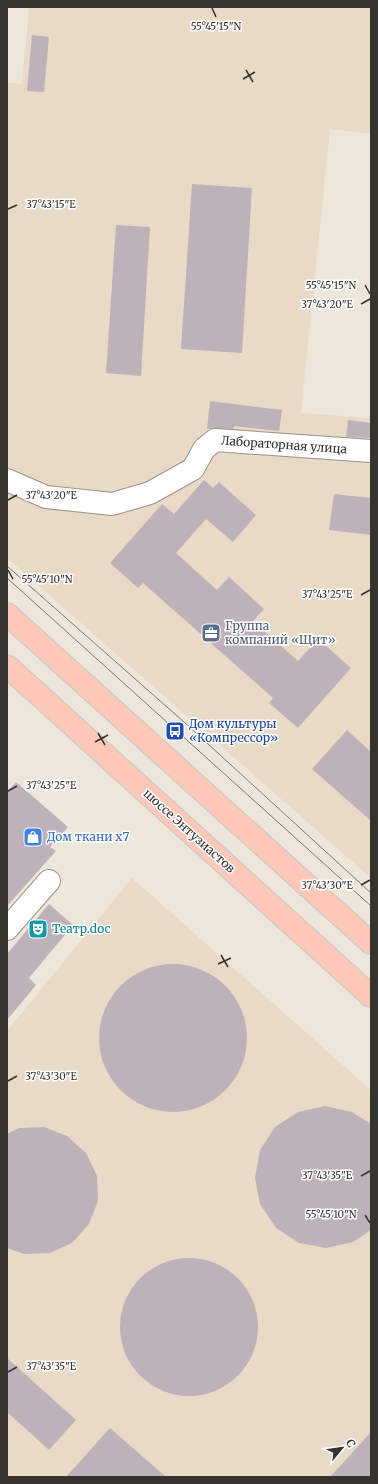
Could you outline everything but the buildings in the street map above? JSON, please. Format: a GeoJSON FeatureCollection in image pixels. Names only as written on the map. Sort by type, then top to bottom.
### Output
{"type":"FeatureCollection","features":[{"type":"Feature","properties":{"kind":"main road"},"geometry":{"type":"LineString","coordinates":[[7,614],[371,944]]}},
{"type":"Feature","properties":{"kind":"main road","name":"шоссе Энтузиастов"},"geometry":{"type":"LineString","coordinates":[[12,675],[371,996]]}},
{"type":"Feature","properties":{"kind":"street","name":"Лабораторная улица"},"geometry":{"type":"LineString","coordinates":[[7,480],[46,497],[112,504],[150,493],[193,469],[204,449],[215,440],[371,451]]}},
{"type":"Feature","properties":{"kind":"street"},"geometry":{"type":"LineString","coordinates":[[7,929],[50,881]]}},
{"type":"Feature","properties":{"kind":"shaded area"},"geometry":{"type":"Polygon","coordinates":[[[29,7],[371,7],[371,134],[330,129],[301,413],[371,418],[371,878],[7,558],[7,82],[22,84],[29,7]]]}},
{"type":"Feature","properties":{"kind":"shaded area"},"geometry":{"type":"Polygon","coordinates":[[[132,878],[371,1090],[371,1477],[7,1477],[7,1031],[132,878]]]}},
{"type":"Feature","properties":{"kind":"tram line"},"geometry":{"type":"LineString","coordinates":[[7,566],[184,722],[371,893]]}},
{"type":"Feature","properties":{"kind":"tram line"},"geometry":{"type":"LineString","coordinates":[[7,578],[371,906]]}},
{"type":"Feature","properties":{"kind":"place","name":"Группа компаний «Щит»"},"geometry":{"type":"Point","coordinates":[211,633]}},
{"type":"Feature","properties":{"kind":"place","name":"Дом культуры «Компрессор»"},"geometry":{"type":"Point","coordinates":[175,731]}},
{"type":"Feature","properties":{"kind":"place","name":"Дом ткани x7"},"geometry":{"type":"Point","coordinates":[33,837]}},
{"type":"Feature","properties":{"kind":"place","name":"Театр.doc"},"geometry":{"type":"Point","coordinates":[38,929]}}]}
